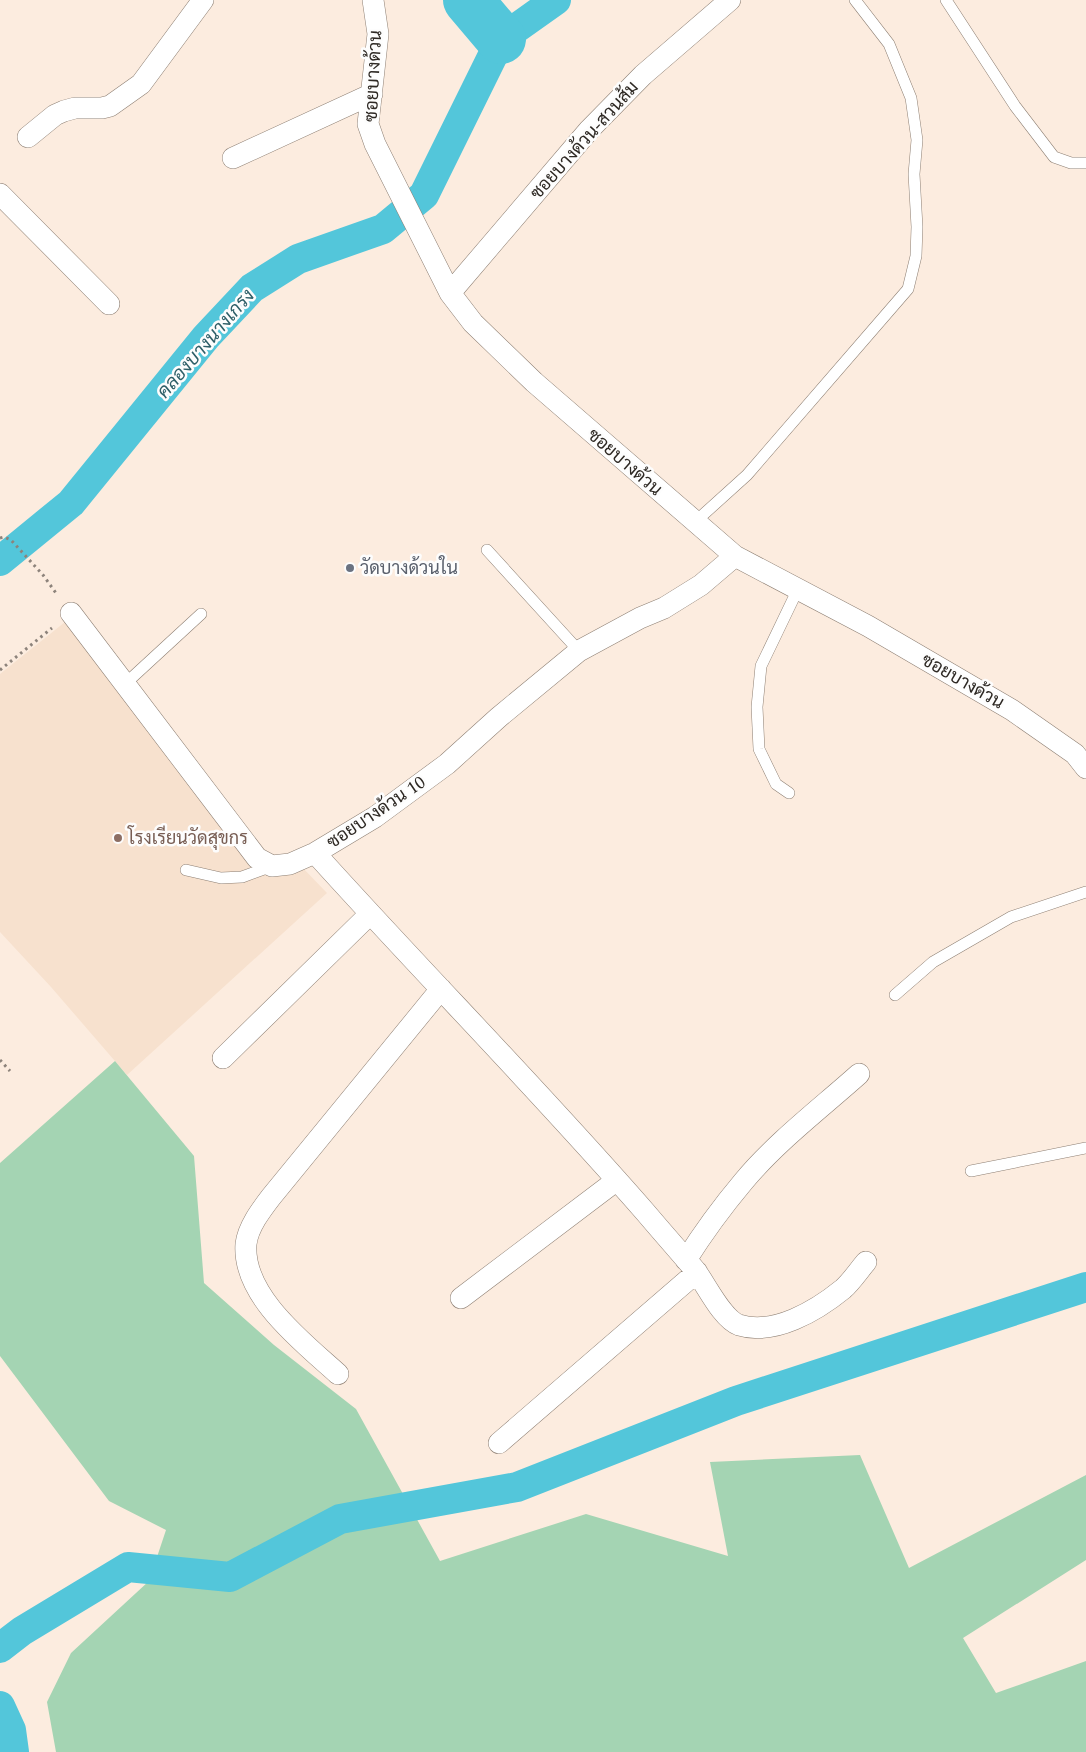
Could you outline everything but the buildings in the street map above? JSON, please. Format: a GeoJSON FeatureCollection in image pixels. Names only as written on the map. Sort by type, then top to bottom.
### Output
{"type":"FeatureCollection","features":[{"type":"Feature","properties":{"kind":"street"},"geometry":{"type":"LineString","coordinates":[[28,137],[64,110],[110,106],[141,84],[203,0]]}},
{"type":"Feature","properties":{"kind":"street","name":"ซอยบางด้วน"},"geometry":{"type":"LineString","coordinates":[[373,0],[378,34],[368,124],[375,144],[446,285],[473,323],[534,382],[735,556],[868,626],[1012,710],[1082,757]]}},
{"type":"Feature","properties":{"kind":"street","name":"ซอยบางด้วน-สวนส้ม"},"geometry":{"type":"LineString","coordinates":[[446,285],[643,75],[730,0]]}},
{"type":"Feature","properties":{"kind":"street"},"geometry":{"type":"LineString","coordinates":[[233,158],[372,94]]}},
{"type":"Feature","properties":{"kind":"street"},"geometry":{"type":"LineString","coordinates":[[0,194],[109,304]]}},
{"type":"Feature","properties":{"kind":"street","name":"ซอยบางด้วน 10"},"geometry":{"type":"LineString","coordinates":[[272,866],[290,864],[315,853],[375,817],[447,764],[499,717],[579,651],[640,618],[664,608],[701,585],[735,556]]}},
{"type":"Feature","properties":{"kind":"street"},"geometry":{"type":"LineString","coordinates":[[71,613],[258,858],[272,866]]}},
{"type":"Feature","properties":{"kind":"street"},"geometry":{"type":"LineString","coordinates":[[315,853],[617,1180],[691,1266],[725,1314],[736,1324],[752,1328],[768,1327],[797,1318],[844,1288],[866,1262]]}},
{"type":"Feature","properties":{"kind":"street"},"geometry":{"type":"LineString","coordinates":[[223,1058],[370,914]]}},
{"type":"Feature","properties":{"kind":"street"},"geometry":{"type":"LineString","coordinates":[[338,1374],[284,1324],[259,1291],[247,1265],[246,1242],[255,1220],[271,1197],[441,989]]}},
{"type":"Feature","properties":{"kind":"street"},"geometry":{"type":"LineString","coordinates":[[499,1443],[691,1266],[704,1232],[744,1180],[783,1141],[859,1074]]}},
{"type":"Feature","properties":{"kind":"street"},"geometry":{"type":"LineString","coordinates":[[461,1298],[617,1180]]}},
{"type":"Feature","properties":{"kind":"lane"},"geometry":{"type":"LineString","coordinates":[[695,522],[747,475],[908,289],[916,256],[917,227],[914,174],[917,140],[911,98],[889,44],[855,0]]}},
{"type":"Feature","properties":{"kind":"lane"},"geometry":{"type":"LineString","coordinates":[[946,0],[1015,106],[1054,157],[1071,163],[1086,163]]}},
{"type":"Feature","properties":{"kind":"lane"},"geometry":{"type":"LineString","coordinates":[[487,550],[579,651]]}},
{"type":"Feature","properties":{"kind":"lane"},"geometry":{"type":"LineString","coordinates":[[789,793],[776,784],[759,749],[757,707],[761,666],[798,589]]}},
{"type":"Feature","properties":{"kind":"lane"},"geometry":{"type":"LineString","coordinates":[[125,684],[201,614]]}},
{"type":"Feature","properties":{"kind":"lane"},"geometry":{"type":"LineString","coordinates":[[186,870],[221,878],[242,877],[272,866]]}},
{"type":"Feature","properties":{"kind":"lane"},"geometry":{"type":"LineString","coordinates":[[895,994],[933,962],[1011,917],[1086,892]]}},
{"type":"Feature","properties":{"kind":"lane"},"geometry":{"type":"LineString","coordinates":[[971,1171],[1086,1148]]}},
{"type":"Feature","properties":{"kind":"path"},"geometry":{"type":"LineString","coordinates":[[0,538],[4,537],[11,540],[43,576]]}},
{"type":"Feature","properties":{"kind":"path"},"geometry":{"type":"LineString","coordinates":[[0,670],[71,613]]}},
{"type":"Feature","properties":{"kind":"path"},"geometry":{"type":"LineString","coordinates":[[0,1060],[10,1071]]}},
{"type":"Feature","properties":{"kind":"shaded area","name":"โรงเรียนวัดสุขกร"},"geometry":{"type":"Polygon","coordinates":[[[65,622],[251,858],[300,865],[327,893],[127,1075],[51,987],[0,932],[0,674],[65,622]]]}},
{"type":"Feature","properties":{"kind":"green space"},"geometry":{"type":"Polygon","coordinates":[[[115,1061],[194,1156],[204,1283],[274,1345],[356,1409],[440,1561],[586,1514],[728,1556],[710,1462],[860,1455],[909,1568],[1086,1475],[1086,1560],[963,1638],[996,1693],[1086,1661],[1086,1752],[56,1752],[47,1702],[71,1653],[149,1581],[166,1530],[109,1501],[0,1356],[0,1163],[115,1061]]]}},
{"type":"Feature","properties":{"kind":"waterway"},"geometry":{"type":"LineString","coordinates":[[468,0],[501,39]]}},
{"type":"Feature","properties":{"kind":"waterway","name":"คลองบางนางเกรง"},"geometry":{"type":"LineString","coordinates":[[0,561],[71,503],[206,337],[252,288],[298,259],[383,229],[424,195],[501,39],[556,0]]}},
{"type":"Feature","properties":{"kind":"waterway"},"geometry":{"type":"LineString","coordinates":[[0,1648],[22,1631],[128,1567],[230,1577],[340,1519],[517,1487],[736,1401],[1086,1287]]}},
{"type":"Feature","properties":{"kind":"waterway"},"geometry":{"type":"LineString","coordinates":[[0,1706],[11,1730],[14,1752]]}},
{"type":"Feature","properties":{"kind":"place","name":"วัดบางด้วนใน"},"geometry":{"type":"Point","coordinates":[350,568]}},
{"type":"Feature","properties":{"kind":"place","name":"โรงเรียนวัดสุขกร"},"geometry":{"type":"Point","coordinates":[118,838]}}]}
